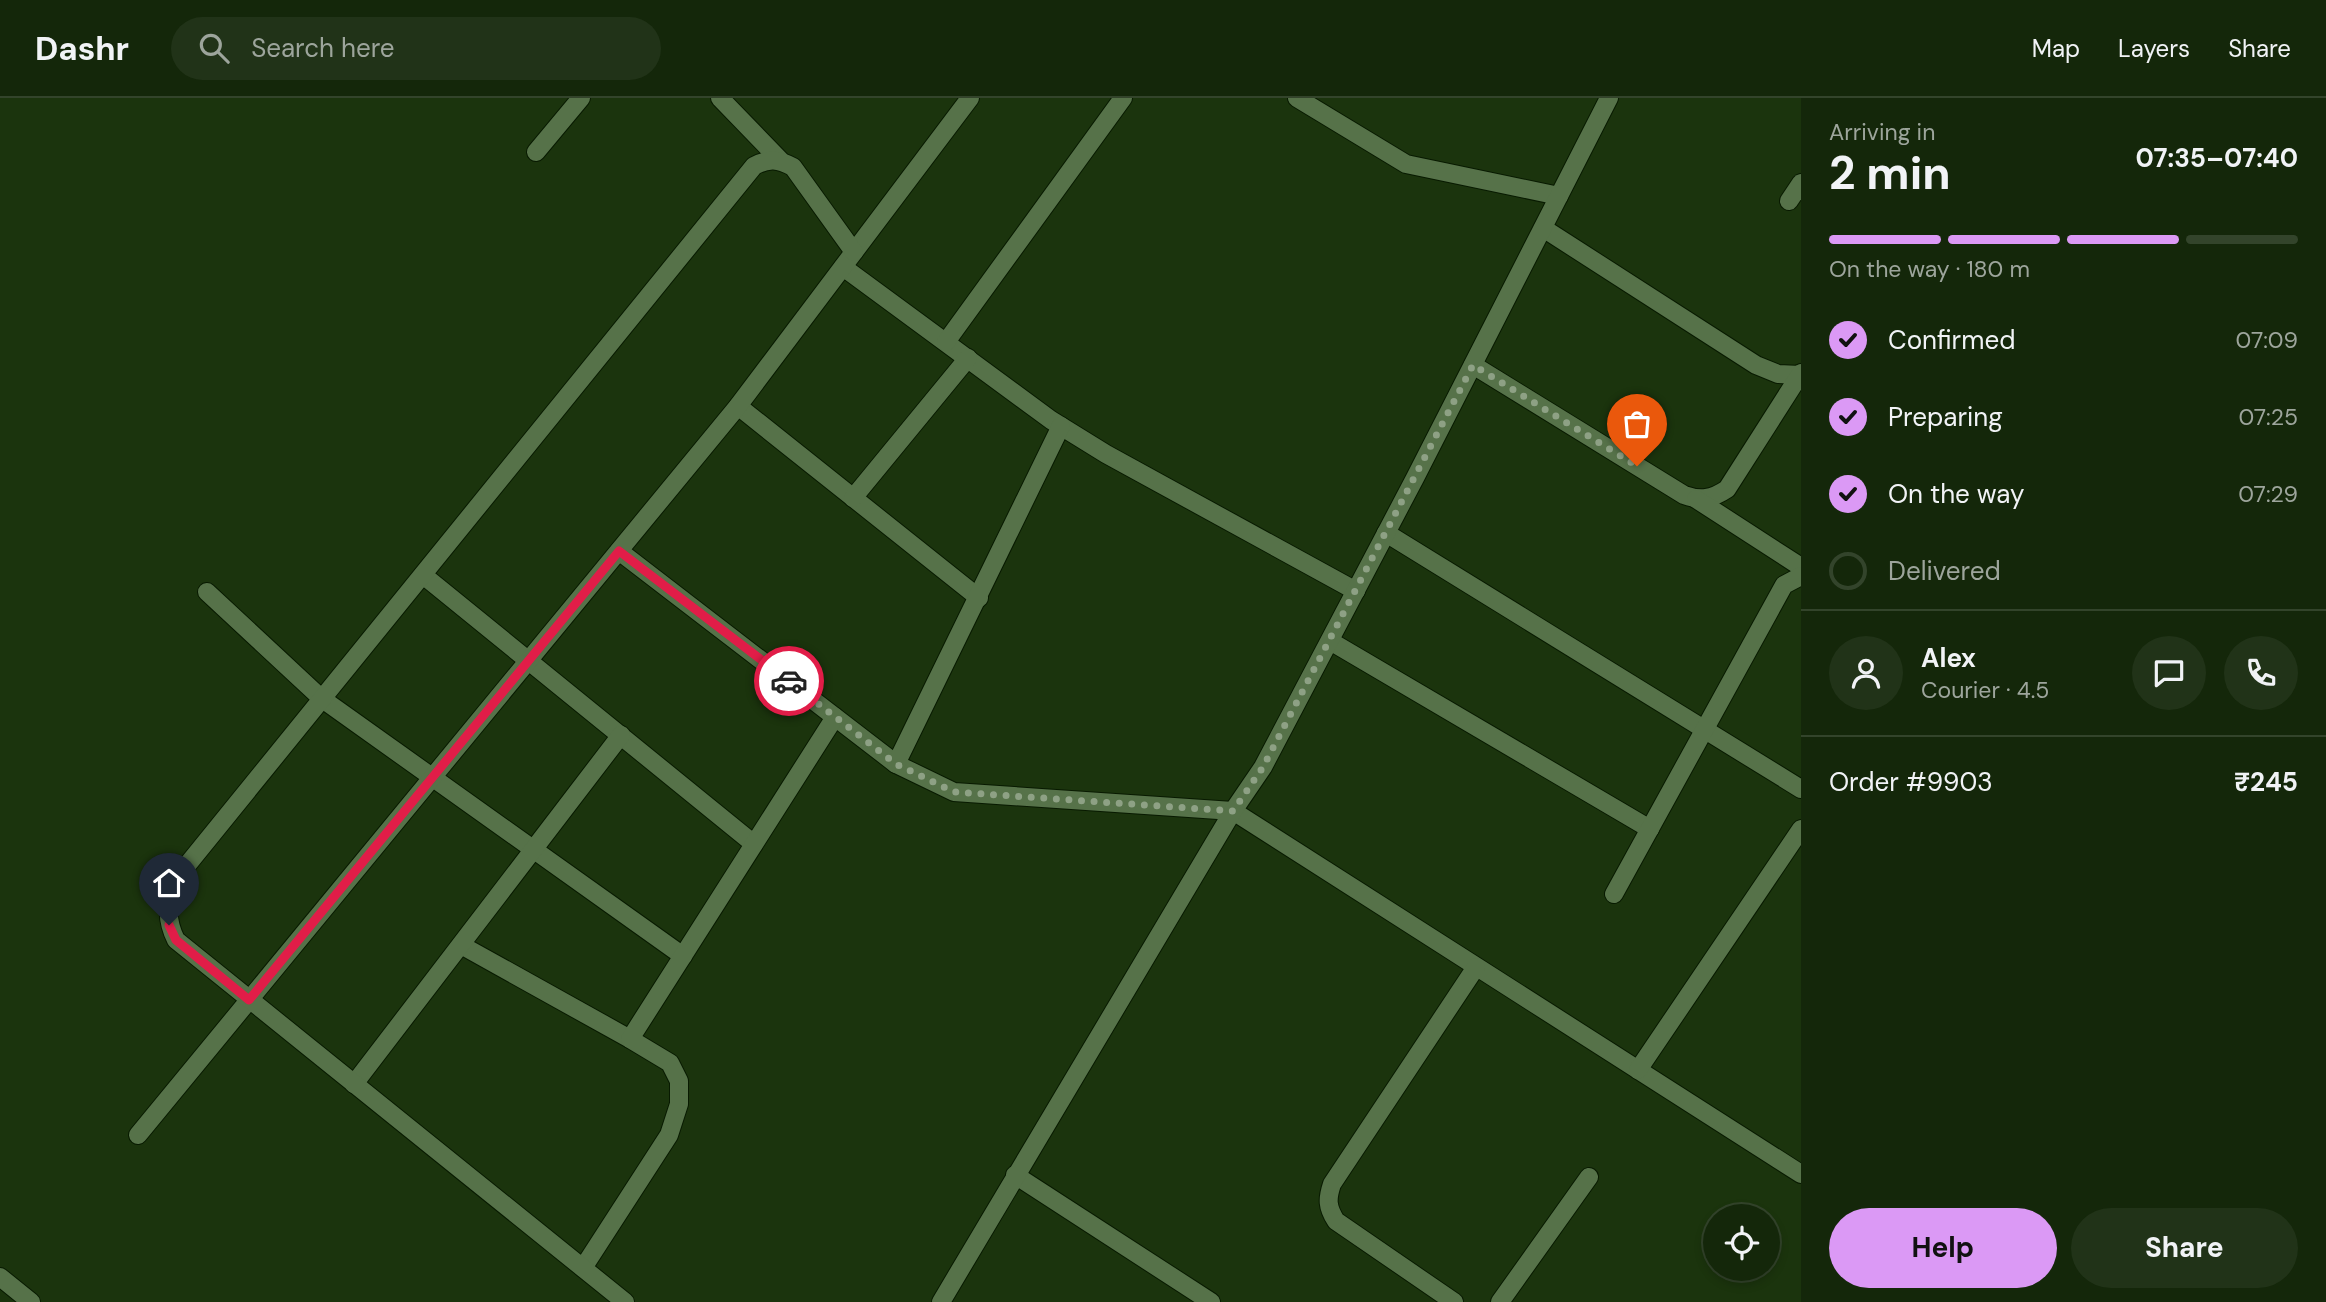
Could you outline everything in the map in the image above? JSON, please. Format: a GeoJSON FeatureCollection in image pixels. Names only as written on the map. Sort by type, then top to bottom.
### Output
{"type":"FeatureCollection","features":[{"type":"Feature","properties":{"kind":"street"},"geometry":{"type":"LineString","coordinates":[[536,152],[581,98]]}},
{"type":"Feature","properties":{"kind":"street"},"geometry":{"type":"LineString","coordinates":[[720,98],[780,160],[793,167],[849,259],[946,342],[1061,426],[1356,591]]}},
{"type":"Feature","properties":{"kind":"street"},"geometry":{"type":"LineString","coordinates":[[138,1135],[738,406],[970,98]]}},
{"type":"Feature","properties":{"kind":"street"},"geometry":{"type":"LineString","coordinates":[[946,342],[1123,98]]}},
{"type":"Feature","properties":{"kind":"street"},"geometry":{"type":"LineString","coordinates":[[1297,98],[1406,164],[1559,196]]}},
{"type":"Feature","properties":{"kind":"street"},"geometry":{"type":"LineString","coordinates":[[941,1302],[1233,811],[1263,767],[1609,98]]}},
{"type":"Feature","properties":{"kind":"street"},"geometry":{"type":"LineString","coordinates":[[625,1302],[176,940],[169,925],[167,906],[175,880],[754,166],[766,159],[780,160]]}},
{"type":"Feature","properties":{"kind":"street"},"geometry":{"type":"LineString","coordinates":[[1789,201],[1801,183]]}},
{"type":"Feature","properties":{"kind":"street"},"geometry":{"type":"LineString","coordinates":[[1543,228],[1756,365],[1778,374],[1801,374]]}},
{"type":"Feature","properties":{"kind":"street"},"geometry":{"type":"LineString","coordinates":[[853,498],[968,358]]}},
{"type":"Feature","properties":{"kind":"street"},"geometry":{"type":"LineString","coordinates":[[1473,365],[1684,495],[1696,499],[1801,567]]}},
{"type":"Feature","properties":{"kind":"street"},"geometry":{"type":"LineString","coordinates":[[1696,499],[1714,497],[1727,489],[1801,374]]}},
{"type":"Feature","properties":{"kind":"street"},"geometry":{"type":"LineString","coordinates":[[738,406],[979,598]]}},
{"type":"Feature","properties":{"kind":"street"},"geometry":{"type":"LineString","coordinates":[[896,764],[1061,426]]}},
{"type":"Feature","properties":{"kind":"street"},"geometry":{"type":"LineString","coordinates":[[1386,533],[1801,789]]}},
{"type":"Feature","properties":{"kind":"street"},"geometry":{"type":"LineString","coordinates":[[619,551],[896,764],[954,792],[1233,811],[1801,1174]]}},
{"type":"Feature","properties":{"kind":"street"},"geometry":{"type":"LineString","coordinates":[[423,575],[754,844]]}},
{"type":"Feature","properties":{"kind":"street"},"geometry":{"type":"LineString","coordinates":[[1614,894],[1784,585],[1801,576]]}},
{"type":"Feature","properties":{"kind":"street"},"geometry":{"type":"LineString","coordinates":[[207,592],[321,698],[683,956]]}},
{"type":"Feature","properties":{"kind":"street"},"geometry":{"type":"LineString","coordinates":[[1330,641],[1650,829]]}},
{"type":"Feature","properties":{"kind":"street"},"geometry":{"type":"LineString","coordinates":[[630,1039],[835,717]]}},
{"type":"Feature","properties":{"kind":"street"},"geometry":{"type":"LineString","coordinates":[[354,1084],[621,735]]}},
{"type":"Feature","properties":{"kind":"street"},"geometry":{"type":"LineString","coordinates":[[1638,1070],[1801,829]]}},
{"type":"Feature","properties":{"kind":"street"},"geometry":{"type":"LineString","coordinates":[[461,945],[670,1063],[679,1081],[680,1104],[669,1135],[583,1268]]}},
{"type":"Feature","properties":{"kind":"street"},"geometry":{"type":"LineString","coordinates":[[1454,1302],[1336,1221],[1329,1210],[1327,1197],[1332,1184],[1476,967]]}},
{"type":"Feature","properties":{"kind":"street"},"geometry":{"type":"LineString","coordinates":[[1015,1175],[1211,1302]]}},
{"type":"Feature","properties":{"kind":"street"},"geometry":{"type":"LineString","coordinates":[[1500,1302],[1589,1177]]}},
{"type":"Feature","properties":{"kind":"street"},"geometry":{"type":"LineString","coordinates":[[0,1277],[31,1302]]}},
{"type":"Feature","properties":{"kind":"way so far"},"geometry":{"type":"LineString","coordinates":[[789,681],[896,764],[926,781],[954,792],[1233,811],[1263,767],[1473,365],[1637,466]]}},
{"type":"Feature","properties":{"kind":"route"},"geometry":{"type":"LineString","coordinates":[[169,925],[176,940],[249,1000],[619,551],[789,681]]}}]}
